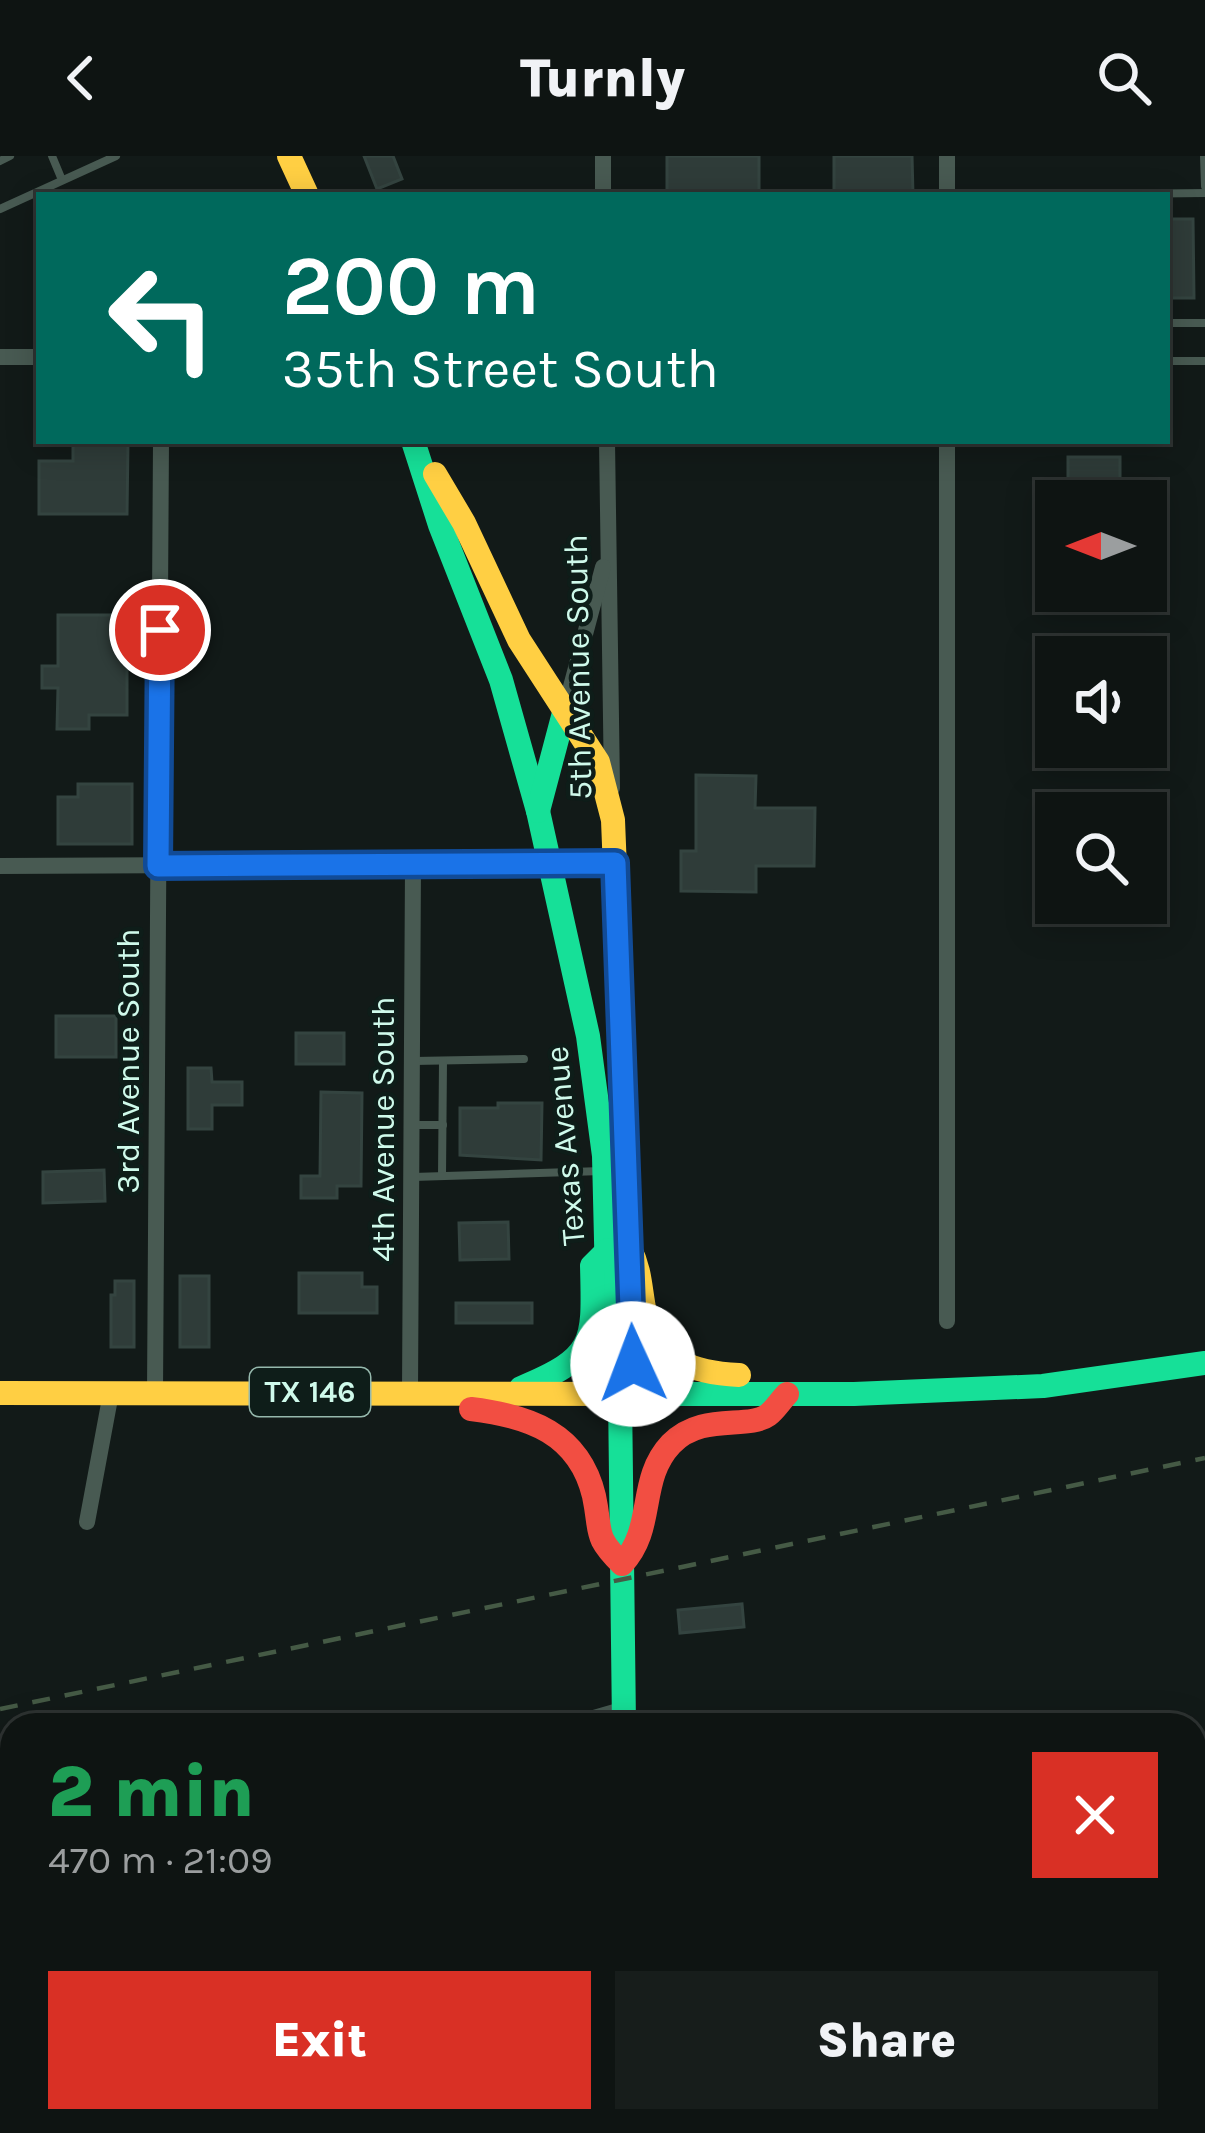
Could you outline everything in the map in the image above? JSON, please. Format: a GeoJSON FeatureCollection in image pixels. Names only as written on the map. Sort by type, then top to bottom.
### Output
{"type":"FeatureCollection","features":[{"type":"Feature","properties":{"kind":"main road"},"geometry":{"type":"LineString","coordinates":[[289,156],[306,192]]}},
{"type":"Feature","properties":{"kind":"main road","name":"Texas Avenue"},"geometry":{"type":"LineString","coordinates":[[415,444],[440,525],[501,680],[538,811],[588,1036],[604,1172],[619,1249]]}},
{"type":"Feature","properties":{"kind":"main road"},"geometry":{"type":"LineString","coordinates":[[416,444],[464,523],[519,640],[598,762],[613,820]]}},
{"type":"Feature","properties":{"kind":"main road"},"geometry":{"type":"LineString","coordinates":[[538,811],[566,709]]}},
{"type":"Feature","properties":{"kind":"main road","name":"5th Avenue South"},"geometry":{"type":"LineString","coordinates":[[613,820],[619,1249],[633,1364],[620,1394]]}},
{"type":"Feature","properties":{"kind":"main road"},"geometry":{"type":"LineString","coordinates":[[619,1249],[643,1273],[645,1314],[654,1342],[690,1371],[887,1374],[959,1391]]}},
{"type":"Feature","properties":{"kind":"main road","name":"TX 146"},"geometry":{"type":"LineString","coordinates":[[508,1393],[577,1364],[590,1345],[592,1266],[619,1249]]}},
{"type":"Feature","properties":{"kind":"main road","name":"TX 146"},"geometry":{"type":"LineString","coordinates":[[0,1393],[959,1391],[1061,1384],[1205,1363]]}},
{"type":"Feature","properties":{"kind":"main road"},"geometry":{"type":"LineString","coordinates":[[349,1392],[386,1409],[499,1411],[528,1419],[571,1442],[585,1467],[598,1510],[599,1541],[622,1564]]}},
{"type":"Feature","properties":{"kind":"main road"},"geometry":{"type":"LineString","coordinates":[[620,1394],[624,1713]]}},
{"type":"Feature","properties":{"kind":"main road","name":"TX 146"},"geometry":{"type":"LineString","coordinates":[[622,1564],[643,1542],[649,1487],[673,1442],[692,1427],[716,1420],[765,1418],[787,1394]]}},
{"type":"Feature","properties":{"kind":"street"},"geometry":{"type":"LineString","coordinates":[[603,156],[604,192]]}},
{"type":"Feature","properties":{"kind":"street"},"geometry":{"type":"LineString","coordinates":[[947,156],[947,192]]}},
{"type":"Feature","properties":{"kind":"street"},"geometry":{"type":"LineString","coordinates":[[0,357],[36,357]]}},
{"type":"Feature","properties":{"kind":"street","name":"3rd Avenue South"},"geometry":{"type":"LineString","coordinates":[[155,1393],[160,444]]}},
{"type":"Feature","properties":{"kind":"street","name":"5th Avenue South"},"geometry":{"type":"LineString","coordinates":[[607,444],[613,820]]}},
{"type":"Feature","properties":{"kind":"street"},"geometry":{"type":"LineString","coordinates":[[947,444],[947,1321]]}},
{"type":"Feature","properties":{"kind":"street"},"geometry":{"type":"LineString","coordinates":[[566,709],[609,543]]}},
{"type":"Feature","properties":{"kind":"street"},"geometry":{"type":"LineString","coordinates":[[0,866],[615,863]]}},
{"type":"Feature","properties":{"kind":"street","name":"4th Avenue South"},"geometry":{"type":"LineString","coordinates":[[410,1392],[413,866]]}},
{"type":"Feature","properties":{"kind":"street"},"geometry":{"type":"LineString","coordinates":[[87,1522],[111,1393]]}},
{"type":"Feature","properties":{"kind":"lane"},"geometry":{"type":"LineString","coordinates":[[0,161],[10,156]]}},
{"type":"Feature","properties":{"kind":"lane"},"geometry":{"type":"LineString","coordinates":[[52,156],[62,180]]}},
{"type":"Feature","properties":{"kind":"lane"},"geometry":{"type":"LineString","coordinates":[[0,208],[116,156]]}},
{"type":"Feature","properties":{"kind":"lane"},"geometry":{"type":"LineString","coordinates":[[1135,192],[1205,190],[1204,156]]}},
{"type":"Feature","properties":{"kind":"lane"},"geometry":{"type":"LineString","coordinates":[[1170,323],[1205,323]]}},
{"type":"Feature","properties":{"kind":"lane"},"geometry":{"type":"LineString","coordinates":[[1170,361],[1205,361]]}},
{"type":"Feature","properties":{"kind":"lane"},"geometry":{"type":"LineString","coordinates":[[412,1061],[524,1059]]}},
{"type":"Feature","properties":{"kind":"lane"},"geometry":{"type":"LineString","coordinates":[[442,1176],[443,1061]]}},
{"type":"Feature","properties":{"kind":"lane"},"geometry":{"type":"LineString","coordinates":[[412,1125],[443,1125]]}},
{"type":"Feature","properties":{"kind":"lane"},"geometry":{"type":"LineString","coordinates":[[411,1177],[604,1172]]}},
{"type":"Feature","properties":{"kind":"building"},"geometry":{"type":"Polygon","coordinates":[[[364,156],[393,156],[402,179],[377,189],[364,156]]]}},
{"type":"Feature","properties":{"kind":"building"},"geometry":{"type":"Polygon","coordinates":[[[667,156],[759,156],[759,192],[667,192],[667,156]]]}},
{"type":"Feature","properties":{"kind":"building"},"geometry":{"type":"Polygon","coordinates":[[[834,156],[912,156],[913,192],[834,192],[834,156]]]}},
{"type":"Feature","properties":{"kind":"building"},"geometry":{"type":"Polygon","coordinates":[[[1170,219],[1193,219],[1194,298],[1170,298],[1170,219]]]}},
{"type":"Feature","properties":{"kind":"building"},"geometry":{"type":"Polygon","coordinates":[[[73,444],[128,444],[127,514],[39,514],[39,461],[73,461],[73,444]]]}},
{"type":"Feature","properties":{"kind":"building"},"geometry":{"type":"Polygon","coordinates":[[[1068,457],[1120,457],[1120,480],[1068,480],[1068,457]]]}},
{"type":"Feature","properties":{"kind":"building"},"geometry":{"type":"Polygon","coordinates":[[[58,615],[127,615],[127,715],[89,715],[89,729],[57,729],[58,688],[42,688],[42,666],[58,666],[58,615]]]}},
{"type":"Feature","properties":{"kind":"building"},"geometry":{"type":"Polygon","coordinates":[[[696,775],[756,776],[755,808],[815,808],[814,866],[756,866],[756,892],[681,891],[681,851],[696,851],[696,775]]]}},
{"type":"Feature","properties":{"kind":"building"},"geometry":{"type":"Polygon","coordinates":[[[78,784],[132,784],[132,844],[58,844],[58,797],[78,797],[78,784]]]}},
{"type":"Feature","properties":{"kind":"building"},"geometry":{"type":"Polygon","coordinates":[[[56,1016],[116,1016],[116,1057],[56,1057],[56,1016]]]}},
{"type":"Feature","properties":{"kind":"building"},"geometry":{"type":"Polygon","coordinates":[[[296,1033],[344,1033],[344,1064],[296,1064],[296,1033]]]}},
{"type":"Feature","properties":{"kind":"building"},"geometry":{"type":"Polygon","coordinates":[[[188,1068],[211,1068],[212,1082],[242,1082],[242,1105],[212,1105],[212,1129],[188,1129],[188,1068]]]}},
{"type":"Feature","properties":{"kind":"building"},"geometry":{"type":"Polygon","coordinates":[[[321,1092],[362,1093],[361,1186],[337,1186],[337,1198],[301,1198],[301,1176],[320,1176],[321,1092]]]}},
{"type":"Feature","properties":{"kind":"building"},"geometry":{"type":"Polygon","coordinates":[[[498,1103],[542,1103],[541,1160],[460,1155],[460,1108],[498,1108],[498,1103]]]}},
{"type":"Feature","properties":{"kind":"building"},"geometry":{"type":"Polygon","coordinates":[[[104,1170],[105,1201],[43,1203],[43,1172],[104,1170]]]}},
{"type":"Feature","properties":{"kind":"building"},"geometry":{"type":"Polygon","coordinates":[[[508,1222],[509,1259],[460,1260],[459,1223],[508,1222]]]}},
{"type":"Feature","properties":{"kind":"building"},"geometry":{"type":"Polygon","coordinates":[[[299,1273],[362,1273],[362,1287],[377,1287],[377,1313],[299,1313],[299,1273]]]}},
{"type":"Feature","properties":{"kind":"building"},"geometry":{"type":"Polygon","coordinates":[[[180,1276],[209,1276],[209,1347],[180,1347],[180,1276]]]}},
{"type":"Feature","properties":{"kind":"building"},"geometry":{"type":"Polygon","coordinates":[[[115,1281],[134,1281],[134,1347],[111,1347],[115,1281]]]}},
{"type":"Feature","properties":{"kind":"building"},"geometry":{"type":"Polygon","coordinates":[[[456,1303],[532,1303],[532,1323],[456,1323],[456,1303]]]}},
{"type":"Feature","properties":{"kind":"building"},"geometry":{"type":"Polygon","coordinates":[[[742,1604],[744,1627],[680,1633],[678,1610],[742,1604]]]}},
{"type":"Feature","properties":{"kind":"railway"},"geometry":{"type":"LineString","coordinates":[[0,1709],[1205,1458]]}},
{"type":"Feature","properties":{"kind":"traffic: fast"},"geometry":{"type":"LineString","coordinates":[[414,444],[501,680],[538,811],[588,1036],[604,1156],[609,1365],[620,1394],[624,1713]]}},
{"type":"Feature","properties":{"kind":"traffic: fast"},"geometry":{"type":"LineString","coordinates":[[538,811],[565,709]]}},
{"type":"Feature","properties":{"kind":"traffic: fast"},"geometry":{"type":"LineString","coordinates":[[619,970],[633,1363],[620,1394]]}},
{"type":"Feature","properties":{"kind":"traffic: fast"},"geometry":{"type":"LineString","coordinates":[[521,1388],[564,1367],[585,1344],[592,1313],[592,1266],[608,1250]]}},
{"type":"Feature","properties":{"kind":"traffic: fast"},"geometry":{"type":"LineString","coordinates":[[626,1394],[854,1394],[1043,1386],[1205,1363]]}},
{"type":"Feature","properties":{"kind":"traffic: slow"},"geometry":{"type":"LineString","coordinates":[[289,156],[306,192]]}},
{"type":"Feature","properties":{"kind":"traffic: slow"},"geometry":{"type":"LineString","coordinates":[[435,474],[464,523],[519,640],[598,762],[613,820],[619,970]]}},
{"type":"Feature","properties":{"kind":"traffic: slow"},"geometry":{"type":"LineString","coordinates":[[630,1249],[645,1313],[658,1343],[693,1367],[739,1375]]}},
{"type":"Feature","properties":{"kind":"traffic: slow"},"geometry":{"type":"LineString","coordinates":[[0,1393],[626,1394]]}},
{"type":"Feature","properties":{"kind":"traffic: jam"},"geometry":{"type":"LineString","coordinates":[[471,1409],[531,1423],[564,1443],[587,1474],[603,1540],[622,1564],[639,1535],[654,1473],[671,1444],[696,1428],[759,1419],[787,1394]]}},
{"type":"Feature","properties":{"kind":"route"},"geometry":{"type":"LineString","coordinates":[[160,630],[158,866],[615,863],[633,1364]]}}]}
